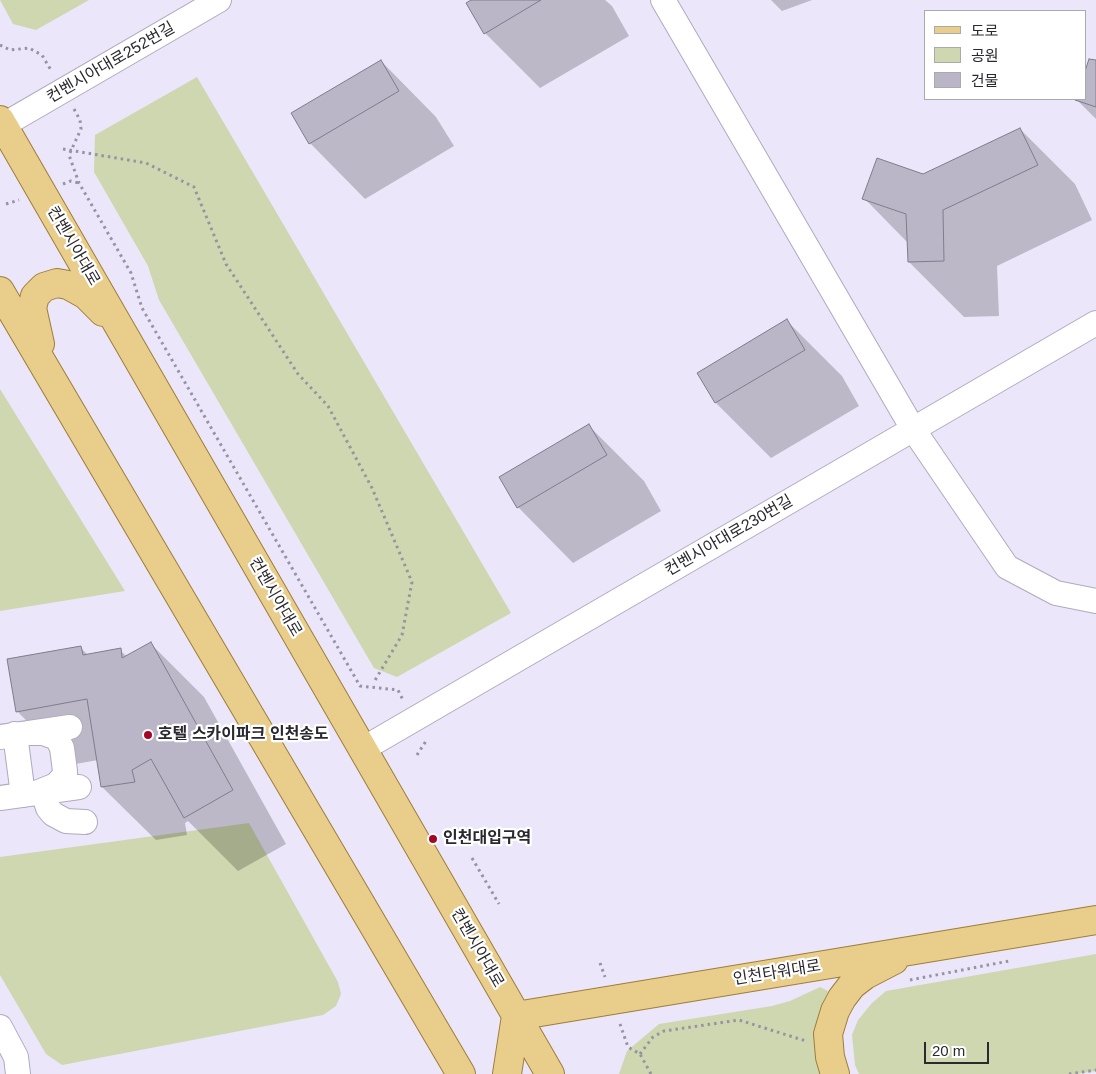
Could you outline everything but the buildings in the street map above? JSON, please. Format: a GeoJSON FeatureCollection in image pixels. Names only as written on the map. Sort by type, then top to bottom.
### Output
{"type":"FeatureCollection","features":[{"type":"Feature","properties":{"kind":"main road","name":"컨벤시아대로"},"geometry":{"type":"LineString","coordinates":[[1,125],[550,1074]]}},
{"type":"Feature","properties":{"kind":"main road"},"geometry":{"type":"LineString","coordinates":[[50,373],[36,329],[32,308],[35,296],[44,286],[57,283],[86,295],[120,329]]}},
{"type":"Feature","properties":{"kind":"main road"},"geometry":{"type":"LineString","coordinates":[[0,291],[461,1074]]}},
{"type":"Feature","properties":{"kind":"main road","name":"인천타워대로"},"geometry":{"type":"LineString","coordinates":[[516,1016],[1096,920]]}},
{"type":"Feature","properties":{"kind":"main road"},"geometry":{"type":"LineString","coordinates":[[835,1074],[830,1057],[828,1034],[834,1011],[842,998],[852,985],[865,975],[891,961],[923,949]]}},
{"type":"Feature","properties":{"kind":"main road"},"geometry":{"type":"LineString","coordinates":[[507,1074],[516,1016]]}},
{"type":"Feature","properties":{"kind":"street","name":"컨벤시아대로252번길"},"geometry":{"type":"LineString","coordinates":[[1,125],[219,0]]}},
{"type":"Feature","properties":{"kind":"street"},"geometry":{"type":"LineString","coordinates":[[663,0],[913,429],[1007,567],[1056,593],[1096,601]]}},
{"type":"Feature","properties":{"kind":"street","name":"컨벤시아대로230번길"},"geometry":{"type":"LineString","coordinates":[[363,749],[1096,322]]}},
{"type":"Feature","properties":{"kind":"street"},"geometry":{"type":"LineString","coordinates":[[14,735],[70,727]]}},
{"type":"Feature","properties":{"kind":"street"},"geometry":{"type":"LineString","coordinates":[[14,735],[43,733],[57,738],[62,748],[65,775],[56,785],[26,795]]}},
{"type":"Feature","properties":{"kind":"street"},"geometry":{"type":"LineString","coordinates":[[14,735],[26,795],[66,821],[85,822]]}},
{"type":"Feature","properties":{"kind":"street"},"geometry":{"type":"LineString","coordinates":[[26,795],[79,787]]}},
{"type":"Feature","properties":{"kind":"street"},"geometry":{"type":"LineString","coordinates":[[0,1027],[16,1057],[18,1074]]}},
{"type":"Feature","properties":{"kind":"path"},"geometry":{"type":"LineString","coordinates":[[0,45],[10,50],[29,48],[42,55]]}},
{"type":"Feature","properties":{"kind":"path"},"geometry":{"type":"LineString","coordinates":[[80,120],[81,129],[69,155],[80,183],[131,273],[142,308],[360,686],[398,690]]}},
{"type":"Feature","properties":{"kind":"path"},"geometry":{"type":"LineString","coordinates":[[63,149],[146,163],[194,187],[226,264],[298,374],[328,406],[372,488],[412,582],[402,635],[374,682]]}},
{"type":"Feature","properties":{"kind":"path"},"geometry":{"type":"LineString","coordinates":[[71,181],[80,183]]}},
{"type":"Feature","properties":{"kind":"path"},"geometry":{"type":"LineString","coordinates":[[417,755],[426,741]]}},
{"type":"Feature","properties":{"kind":"path"},"geometry":{"type":"LineString","coordinates":[[472,858],[498,904]]}},
{"type":"Feature","properties":{"kind":"path"},"geometry":{"type":"LineString","coordinates":[[905,981],[1010,961]]}},
{"type":"Feature","properties":{"kind":"path"},"geometry":{"type":"LineString","coordinates":[[640,1054],[652,1038],[664,1031],[739,1020],[813,1044]]}},
{"type":"Feature","properties":{"kind":"path"},"geometry":{"type":"LineString","coordinates":[[1069,1074],[1096,1070]]}},
{"type":"Feature","properties":{"kind":"green space"},"geometry":{"type":"Polygon","coordinates":[[[0,0],[89,0],[36,30],[13,24],[0,0]]]}},
{"type":"Feature","properties":{"kind":"green space"},"geometry":{"type":"Polygon","coordinates":[[[197,77],[511,613],[397,677],[374,668],[159,300],[148,266],[94,172],[95,135],[197,77]]]}},
{"type":"Feature","properties":{"kind":"green space"},"geometry":{"type":"Polygon","coordinates":[[[0,389],[125,591],[0,611],[0,389]]]}},
{"type":"Feature","properties":{"kind":"green space"},"geometry":{"type":"Polygon","coordinates":[[[249,823],[338,982],[341,994],[336,1006],[323,1015],[62,1065],[46,1054],[0,975],[0,857],[249,823]]]}},
{"type":"Feature","properties":{"kind":"green space"},"geometry":{"type":"Polygon","coordinates":[[[1096,954],[1096,1071],[1076,1074],[859,1074],[855,1065],[852,1035],[858,1020],[872,1003],[886,991],[1096,954]]]}},
{"type":"Feature","properties":{"kind":"green space"},"geometry":{"type":"Polygon","coordinates":[[[820,987],[830,992],[824,1074],[619,1074],[627,1051],[659,1024],[772,1006],[790,1001],[820,987]]]}},
{"type":"Feature","properties":{"kind":"place","name":"호텔 스카이파크 인천송도"},"geometry":{"type":"Point","coordinates":[148,735]}},
{"type":"Feature","properties":{"kind":"place","name":"인천대입구역"},"geometry":{"type":"Point","coordinates":[433,839]}}]}
